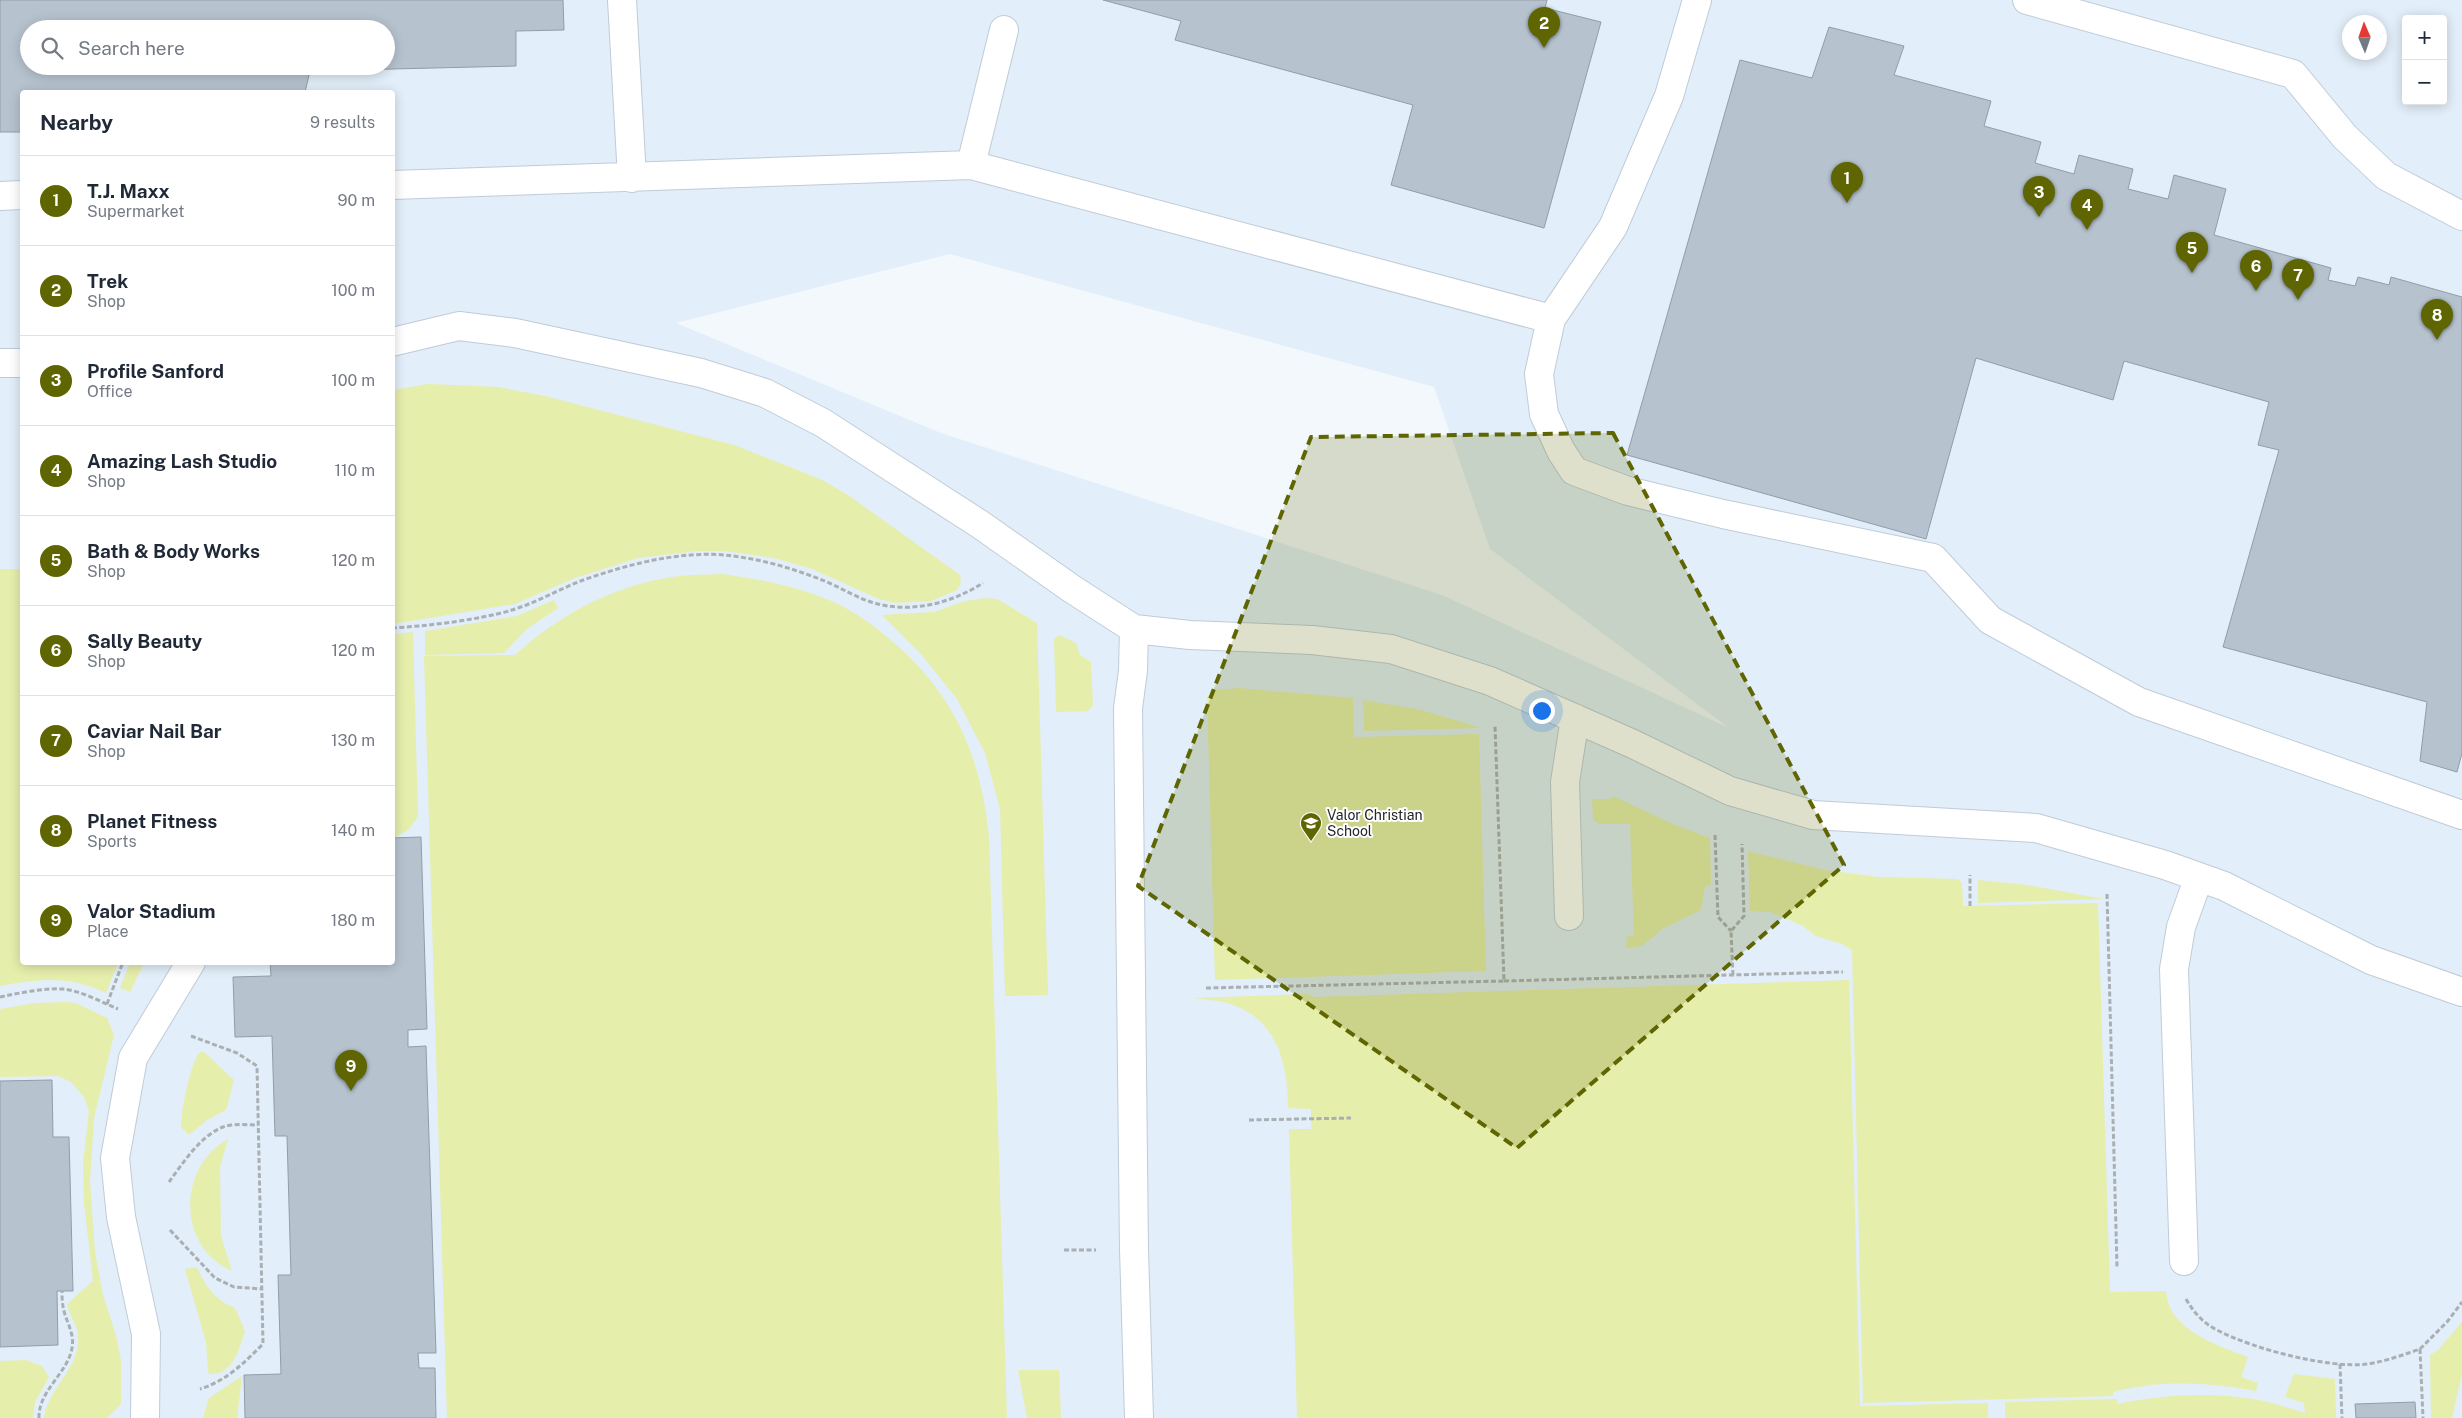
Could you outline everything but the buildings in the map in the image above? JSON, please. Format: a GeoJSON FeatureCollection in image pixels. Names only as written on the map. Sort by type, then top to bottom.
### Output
{"type":"FeatureCollection","features":[{"type":"Feature","properties":{"kind":"lane"},"geometry":{"type":"LineString","coordinates":[[622,0],[632,178]]}},
{"type":"Feature","properties":{"kind":"lane"},"geometry":{"type":"LineString","coordinates":[[1697,0],[1669,96],[1613,227],[1552,319],[1539,374],[1544,414],[1561,451],[1574,471],[1628,491],[1933,558],[1990,620],[2138,702],[2462,815]]}},
{"type":"Feature","properties":{"kind":"lane"},"geometry":{"type":"LineString","coordinates":[[2027,0],[2292,74],[2345,137],[2386,176],[2462,216]]}},
{"type":"Feature","properties":{"kind":"lane"},"geometry":{"type":"LineString","coordinates":[[971,165],[1004,30]]}},
{"type":"Feature","properties":{"kind":"lane"},"geometry":{"type":"LineString","coordinates":[[395,185],[971,165],[1552,319]]}},
{"type":"Feature","properties":{"kind":"lane"},"geometry":{"type":"LineString","coordinates":[[0,196],[20,195]]}},
{"type":"Feature","properties":{"kind":"lane"},"geometry":{"type":"LineString","coordinates":[[395,341],[459,326],[515,333],[701,373],[765,393],[823,424],[904,475],[1134,629],[1190,635],[1312,640],[1391,649],[1490,681],[1575,718],[1730,791],[1813,816],[2036,828],[2165,865],[2224,886],[2371,960],[2462,992]]}},
{"type":"Feature","properties":{"kind":"lane"},"geometry":{"type":"LineString","coordinates":[[0,363],[20,363]]}},
{"type":"Feature","properties":{"kind":"lane"},"geometry":{"type":"LineString","coordinates":[[1134,629],[1133,671],[1128,708],[1128,728],[1133,1229],[1139,1418]]}},
{"type":"Feature","properties":{"kind":"lane"},"geometry":{"type":"LineString","coordinates":[[1569,916],[1565,782],[1575,718]]}},
{"type":"Feature","properties":{"kind":"lane"},"geometry":{"type":"LineString","coordinates":[[2184,1261],[2174,969],[2181,928],[2199,877]]}},
{"type":"Feature","properties":{"kind":"lane"},"geometry":{"type":"LineString","coordinates":[[145,1418],[146,1334],[121,1217],[115,1158],[133,1058],[189,965]]}},
{"type":"Feature","properties":{"kind":"path"},"geometry":{"type":"LineString","coordinates":[[395,628],[422,626],[510,610],[604,573],[671,557],[732,555],[766,562],[809,575],[882,606],[925,606],[966,594],[984,583]]}},
{"type":"Feature","properties":{"kind":"path"},"geometry":{"type":"LineString","coordinates":[[1495,726],[1504,981]]}},
{"type":"Feature","properties":{"kind":"path"},"geometry":{"type":"LineString","coordinates":[[1715,835],[1718,916],[1731,931],[1733,975]]}},
{"type":"Feature","properties":{"kind":"path"},"geometry":{"type":"LineString","coordinates":[[1731,931],[1744,916],[1742,844]]}},
{"type":"Feature","properties":{"kind":"path"},"geometry":{"type":"LineString","coordinates":[[1970,875],[1970,906]]}},
{"type":"Feature","properties":{"kind":"path"},"geometry":{"type":"LineString","coordinates":[[2107,894],[2117,1268]]}},
{"type":"Feature","properties":{"kind":"path"},"geometry":{"type":"LineString","coordinates":[[107,1004],[122,965]]}},
{"type":"Feature","properties":{"kind":"path"},"geometry":{"type":"LineString","coordinates":[[1206,988],[1843,972]]}},
{"type":"Feature","properties":{"kind":"path"},"geometry":{"type":"LineString","coordinates":[[0,997],[38,990],[63,989],[121,1010]]}},
{"type":"Feature","properties":{"kind":"path"},"geometry":{"type":"LineString","coordinates":[[188,1035],[238,1053],[257,1066],[263,1344],[245,1363],[217,1384],[200,1389]]}},
{"type":"Feature","properties":{"kind":"path"},"geometry":{"type":"LineString","coordinates":[[1249,1120],[1351,1118]]}},
{"type":"Feature","properties":{"kind":"path"},"geometry":{"type":"LineString","coordinates":[[169,1182],[207,1137],[223,1128],[258,1125]]}},
{"type":"Feature","properties":{"kind":"path"},"geometry":{"type":"LineString","coordinates":[[170,1230],[215,1278],[234,1287],[262,1289]]}},
{"type":"Feature","properties":{"kind":"path"},"geometry":{"type":"LineString","coordinates":[[2184,1261],[2185,1297],[2195,1314],[2218,1331],[2295,1358],[2340,1364],[2367,1364],[2397,1358],[2420,1349],[2447,1322],[2462,1302]]}},
{"type":"Feature","properties":{"kind":"path"},"geometry":{"type":"LineString","coordinates":[[39,1418],[42,1404],[70,1358],[72,1348],[73,1337],[63,1307],[62,1290]]}},
{"type":"Feature","properties":{"kind":"path"},"geometry":{"type":"LineString","coordinates":[[2420,1349],[2422,1418]]}},
{"type":"Feature","properties":{"kind":"path"},"geometry":{"type":"LineString","coordinates":[[2340,1364],[2342,1418]]}},
{"type":"Feature","properties":{"kind":"highlighted area"},"geometry":{"type":"Polygon","coordinates":[[[1613,433],[1844,865],[1517,1148],[1138,886],[1311,437],[1613,433]]]}},
{"type":"Feature","properties":{"kind":"shaded area","name":"Valor Christian School"},"geometry":{"type":"Polygon","coordinates":[[[0,0],[2462,0],[2462,1418],[0,1418],[0,0]],[[950,254],[676,323],[941,433],[1442,595],[1729,728],[1490,549],[1434,387],[950,254]]]}},
{"type":"Feature","properties":{"kind":"green space"},"geometry":{"type":"Polygon","coordinates":[[[428,384],[498,387],[545,396],[734,445],[820,479],[848,495],[960,575],[961,583],[957,590],[931,601],[895,603],[879,599],[812,569],[774,558],[724,551],[698,551],[638,558],[575,578],[515,604],[395,624],[395,390],[428,384]]]}},
{"type":"Feature","properties":{"kind":"green space"},"geometry":{"type":"Polygon","coordinates":[[[0,569],[20,569],[20,965],[117,965],[106,993],[79,983],[54,980],[0,986],[0,569]]]}},
{"type":"Feature","properties":{"kind":"green space"},"geometry":{"type":"Polygon","coordinates":[[[722,574],[776,584],[816,595],[846,608],[871,624],[915,662],[933,684],[949,706],[971,754],[979,780],[989,837],[1007,1418],[447,1418],[424,656],[515,655],[551,626],[612,593],[657,580],[685,575],[722,574]]]}},
{"type":"Feature","properties":{"kind":"green space"},"geometry":{"type":"Polygon","coordinates":[[[986,598],[997,599],[1037,623],[1048,995],[1005,996],[1000,809],[985,753],[957,699],[920,653],[882,615],[934,612],[965,601],[986,598]]]}},
{"type":"Feature","properties":{"kind":"green space"},"geometry":{"type":"Polygon","coordinates":[[[554,600],[558,608],[527,629],[504,653],[425,655],[425,631],[517,616],[554,600]]]}},
{"type":"Feature","properties":{"kind":"green space"},"geometry":{"type":"Polygon","coordinates":[[[413,632],[418,817],[408,830],[395,837],[395,634],[413,632]]]}},
{"type":"Feature","properties":{"kind":"green space"},"geometry":{"type":"Polygon","coordinates":[[[1059,635],[1076,643],[1080,655],[1091,662],[1093,705],[1088,711],[1056,712],[1054,639],[1059,635]]]}},
{"type":"Feature","properties":{"kind":"green space"},"geometry":{"type":"Polygon","coordinates":[[[1239,688],[1353,698],[1354,737],[1479,734],[1486,971],[1215,980],[1207,698],[1212,690],[1239,688]]]}},
{"type":"Feature","properties":{"kind":"green space"},"geometry":{"type":"Polygon","coordinates":[[[1363,700],[1421,710],[1482,728],[1364,731],[1363,700]]]}},
{"type":"Feature","properties":{"kind":"green space"},"geometry":{"type":"Polygon","coordinates":[[[1615,797],[1675,825],[1710,838],[1711,884],[1705,887],[1701,910],[1662,929],[1642,946],[1626,948],[1627,936],[1634,936],[1630,824],[1599,824],[1593,819],[1592,799],[1615,797]]]}},
{"type":"Feature","properties":{"kind":"green space"},"geometry":{"type":"Polygon","coordinates":[[[1748,851],[1825,870],[1878,877],[1958,879],[1962,883],[1963,906],[2098,903],[2110,1292],[2166,1291],[2171,1310],[2186,1326],[2205,1339],[2248,1357],[2241,1377],[2258,1383],[2256,1391],[2202,1384],[2167,1384],[2113,1392],[2113,1396],[1863,1403],[1852,950],[1842,944],[1816,936],[1803,926],[1771,912],[1750,911],[1748,851]]]}},
{"type":"Feature","properties":{"kind":"green space"},"geometry":{"type":"Polygon","coordinates":[[[1978,880],[2028,885],[2104,899],[1978,903],[1978,880]]]}},
{"type":"Feature","properties":{"kind":"green space"},"geometry":{"type":"Polygon","coordinates":[[[129,965],[143,965],[130,992],[120,988],[129,965]]]}},
{"type":"Feature","properties":{"kind":"green space"},"geometry":{"type":"Polygon","coordinates":[[[1849,980],[1860,1406],[1988,1403],[1988,1418],[1297,1418],[1289,1129],[1311,1129],[1311,1109],[1288,1108],[1288,1093],[1283,1063],[1272,1036],[1263,1024],[1252,1015],[1233,1005],[1193,998],[1308,994],[1314,997],[1849,980]]]}},
{"type":"Feature","properties":{"kind":"green space"},"geometry":{"type":"Polygon","coordinates":[[[35,1003],[76,1003],[107,1018],[114,1035],[94,1118],[90,1182],[95,1252],[103,1295],[116,1335],[121,1361],[121,1404],[107,1418],[44,1418],[51,1397],[69,1369],[77,1348],[78,1333],[67,1304],[93,1281],[84,1203],[83,1163],[89,1111],[84,1097],[71,1082],[58,1076],[0,1077],[0,1009],[35,1003]]]}},
{"type":"Feature","properties":{"kind":"green space"},"geometry":{"type":"Polygon","coordinates":[[[200,1052],[204,1052],[234,1080],[226,1110],[207,1120],[189,1135],[181,1127],[183,1110],[193,1066],[200,1052]]]}},
{"type":"Feature","properties":{"kind":"green space"},"geometry":{"type":"Polygon","coordinates":[[[228,1139],[220,1167],[221,1236],[232,1271],[214,1260],[201,1245],[193,1227],[190,1207],[192,1187],[199,1168],[211,1152],[228,1139]]]}},
{"type":"Feature","properties":{"kind":"green space"},"geometry":{"type":"Polygon","coordinates":[[[197,1267],[203,1280],[216,1297],[235,1308],[245,1331],[234,1360],[224,1371],[217,1373],[209,1374],[208,1371],[206,1342],[185,1269],[197,1267]]]}},
{"type":"Feature","properties":{"kind":"green space"},"geometry":{"type":"Polygon","coordinates":[[[2462,1322],[2462,1373],[2452,1418],[2431,1418],[2430,1355],[2438,1350],[2462,1322]]]}},
{"type":"Feature","properties":{"kind":"green space"},"geometry":{"type":"Polygon","coordinates":[[[26,1360],[42,1366],[49,1377],[35,1402],[33,1418],[0,1418],[0,1361],[26,1360]]]}},
{"type":"Feature","properties":{"kind":"green space"},"geometry":{"type":"Polygon","coordinates":[[[1018,1370],[1059,1370],[1061,1418],[1027,1418],[1018,1370]]]}},
{"type":"Feature","properties":{"kind":"green space"},"geometry":{"type":"Polygon","coordinates":[[[2294,1374],[2335,1379],[2336,1418],[2005,1418],[2005,1402],[2117,1399],[2117,1404],[2154,1398],[2192,1395],[2231,1396],[2273,1403],[2305,1413],[2304,1403],[2285,1397],[2294,1374]]]}},
{"type":"Feature","properties":{"kind":"green space"},"geometry":{"type":"Polygon","coordinates":[[[242,1376],[237,1418],[203,1418],[209,1398],[242,1376]]]}},
{"type":"Feature","properties":{"kind":"place","name":"Trek"},"geometry":{"type":"Point","coordinates":[1544,48]}},
{"type":"Feature","properties":{"kind":"place","name":"T.J. Maxx"},"geometry":{"type":"Point","coordinates":[1847,203]}},
{"type":"Feature","properties":{"kind":"place","name":"Profile Sanford"},"geometry":{"type":"Point","coordinates":[2039,217]}},
{"type":"Feature","properties":{"kind":"place","name":"Amazing Lash Studio"},"geometry":{"type":"Point","coordinates":[2087,230]}},
{"type":"Feature","properties":{"kind":"place","name":"Bath & Body Works"},"geometry":{"type":"Point","coordinates":[2192,273]}},
{"type":"Feature","properties":{"kind":"place","name":"Sally Beauty"},"geometry":{"type":"Point","coordinates":[2256,291]}},
{"type":"Feature","properties":{"kind":"place","name":"Caviar Nail Bar"},"geometry":{"type":"Point","coordinates":[2298,300]}},
{"type":"Feature","properties":{"kind":"place","name":"Planet Fitness"},"geometry":{"type":"Point","coordinates":[2437,340]}},
{"type":"Feature","properties":{"kind":"place","name":"Valor Christian School"},"geometry":{"type":"Point","coordinates":[1311,842]}},
{"type":"Feature","properties":{"kind":"place","name":"Valor Stadium"},"geometry":{"type":"Point","coordinates":[351,1091]}}]}
